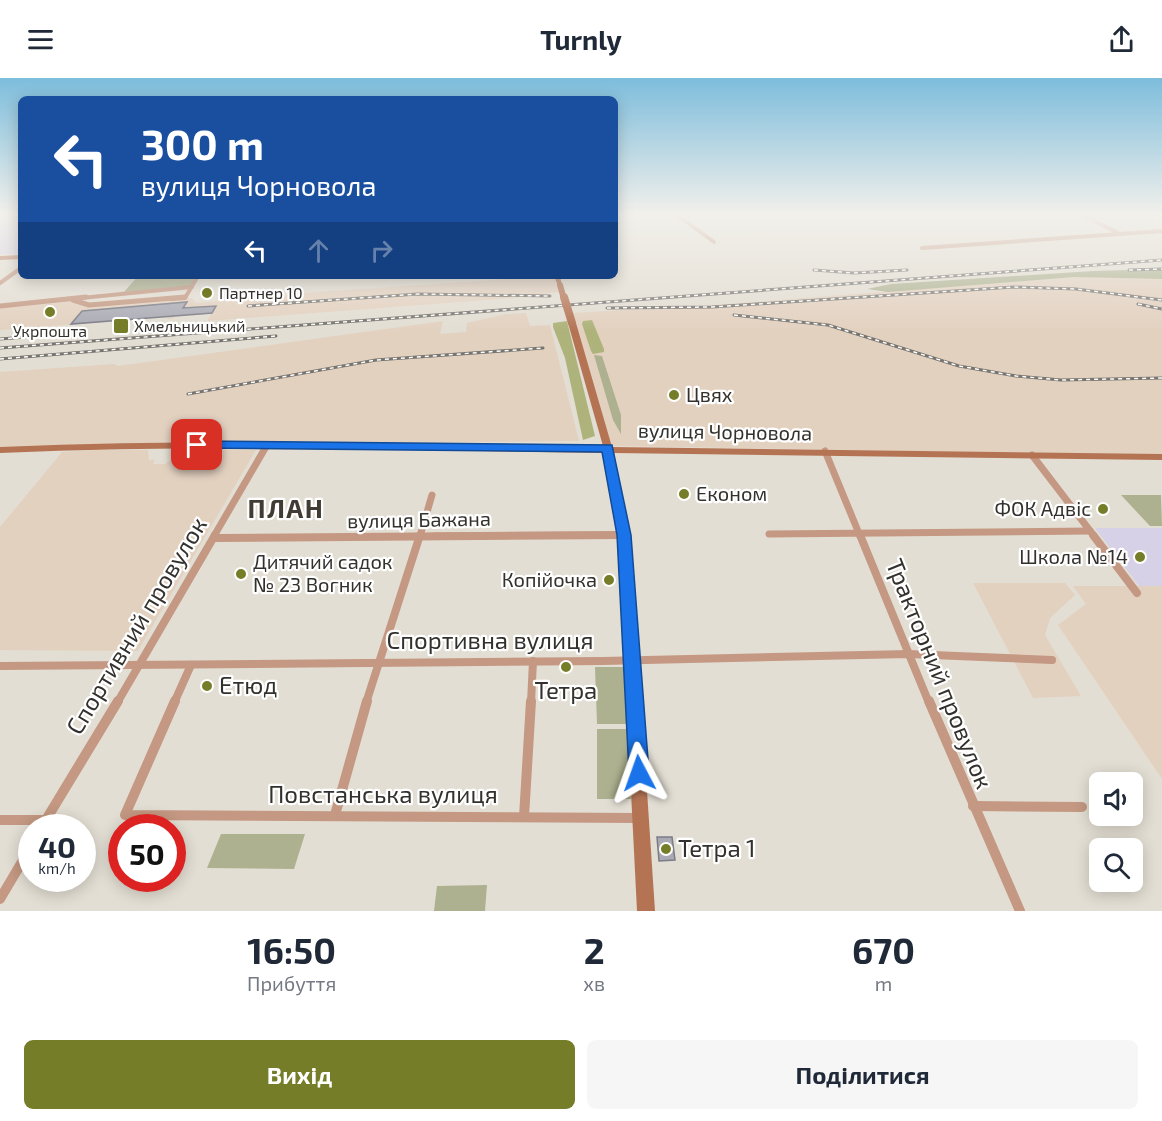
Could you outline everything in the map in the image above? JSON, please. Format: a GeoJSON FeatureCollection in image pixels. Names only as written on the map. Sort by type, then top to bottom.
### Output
{"type":"FeatureCollection","features":[{"type":"Feature","properties":{"kind":"street"},"geometry":{"type":"LineString","coordinates":[[0,258],[18,257]]}},
{"type":"Feature","properties":{"kind":"street"},"geometry":{"type":"LineString","coordinates":[[0,283],[18,270]]}},
{"type":"Feature","properties":{"kind":"street"},"geometry":{"type":"LineString","coordinates":[[71,299],[88,305],[185,298],[196,279]]}},
{"type":"Feature","properties":{"kind":"street"},"geometry":{"type":"LineString","coordinates":[[558,279],[608,448],[624,535],[646,911]]}},
{"type":"Feature","properties":{"kind":"street"},"geometry":{"type":"LineString","coordinates":[[0,306],[192,287]]}},
{"type":"Feature","properties":{"kind":"street","name":"вулиця Чорновола"},"geometry":{"type":"LineString","coordinates":[[0,450],[93,446],[267,445],[1162,457]]}},
{"type":"Feature","properties":{"kind":"street","name":"Спортивний провулок"},"geometry":{"type":"LineString","coordinates":[[50,814],[140,666],[267,445]]}},
{"type":"Feature","properties":{"kind":"street","name":"Тракторний провулок"},"geometry":{"type":"LineString","coordinates":[[825,451],[861,534],[908,654],[1020,911]]}},
{"type":"Feature","properties":{"kind":"street"},"geometry":{"type":"LineString","coordinates":[[1032,455],[1137,592]]}},
{"type":"Feature","properties":{"kind":"street"},"geometry":{"type":"LineString","coordinates":[[335,815],[357,747],[378,661],[421,536],[432,495]]}},
{"type":"Feature","properties":{"kind":"street"},"geometry":{"type":"LineString","coordinates":[[768,534],[1089,531]]}},
{"type":"Feature","properties":{"kind":"street","name":"вулиця Бажана"},"geometry":{"type":"LineString","coordinates":[[214,538],[624,535]]}},
{"type":"Feature","properties":{"kind":"street","name":"Спортивна вулиця"},"geometry":{"type":"LineString","coordinates":[[0,666],[140,666],[378,661],[533,662],[908,654],[1052,660]]}},
{"type":"Feature","properties":{"kind":"street"},"geometry":{"type":"LineString","coordinates":[[524,817],[533,662]]}},
{"type":"Feature","properties":{"kind":"street","name":"Повстанська вулиця"},"geometry":{"type":"LineString","coordinates":[[191,665],[125,815],[642,818]]}},
{"type":"Feature","properties":{"kind":"street"},"geometry":{"type":"LineString","coordinates":[[973,806],[1082,807]]}},
{"type":"Feature","properties":{"kind":"street"},"geometry":{"type":"LineString","coordinates":[[0,820],[18,822]]}},
{"type":"Feature","properties":{"kind":"street"},"geometry":{"type":"LineString","coordinates":[[0,899],[18,869]]}},
{"type":"Feature","properties":{"kind":"shaded area"},"geometry":{"type":"Polygon","coordinates":[[[1074,277],[1162,279],[1162,455],[611,446],[571,313],[702,306],[1074,277]]]}},
{"type":"Feature","properties":{"kind":"shaded area"},"geometry":{"type":"Polygon","coordinates":[[[511,279],[556,279],[559,292],[514,298],[207,321],[211,314],[175,316],[173,319],[167,319],[168,317],[0,330],[0,308],[69,300],[87,306],[192,298],[196,303],[303,293],[511,279]]]}},
{"type":"Feature","properties":{"kind":"shaded area"},"geometry":{"type":"Polygon","coordinates":[[[526,313],[530,326],[550,325],[579,441],[0,447],[0,372],[114,364],[118,366],[443,321],[440,334],[466,332],[467,323],[506,314],[526,313]]]}},
{"type":"Feature","properties":{"kind":"shaded area"},"geometry":{"type":"Polygon","coordinates":[[[148,450],[149,460],[155,460],[153,464],[165,464],[185,450],[256,450],[138,651],[0,650],[0,527],[62,452],[148,450]]]}},
{"type":"Feature","properties":{"kind":"shaded area","name":"Школа №14"},"geometry":{"type":"Polygon","coordinates":[[[1095,528],[1162,528],[1162,586],[1139,586],[1095,528]]]}},
{"type":"Feature","properties":{"kind":"shaded area"},"geometry":{"type":"Polygon","coordinates":[[[973,583],[1065,583],[1075,595],[1050,618],[1045,635],[1081,696],[1033,698],[973,583]]]}},
{"type":"Feature","properties":{"kind":"shaded area"},"geometry":{"type":"Polygon","coordinates":[[[1073,586],[1162,586],[1162,779],[1058,625],[1086,604],[1073,586]]]}},
{"type":"Feature","properties":{"kind":"green space"},"geometry":{"type":"Polygon","coordinates":[[[1162,269],[1162,279],[1074,277],[888,292],[867,289],[891,284],[1093,271],[1162,269]]]}},
{"type":"Feature","properties":{"kind":"green space"},"geometry":{"type":"Polygon","coordinates":[[[135,279],[196,279],[192,287],[124,292],[135,279]]]}},
{"type":"Feature","properties":{"kind":"green space"},"geometry":{"type":"Polygon","coordinates":[[[592,320],[604,352],[593,354],[591,351],[582,324],[583,321],[592,320]]]}},
{"type":"Feature","properties":{"kind":"green space"},"geometry":{"type":"Polygon","coordinates":[[[567,321],[595,436],[583,440],[565,358],[553,327],[553,323],[567,321]]]}},
{"type":"Feature","properties":{"kind":"green space"},"geometry":{"type":"Polygon","coordinates":[[[594,355],[602,356],[621,415],[621,434],[613,420],[594,355]]]}},
{"type":"Feature","properties":{"kind":"green space"},"geometry":{"type":"Polygon","coordinates":[[[1121,495],[1161,495],[1162,526],[1150,526],[1121,495]]]}},
{"type":"Feature","properties":{"kind":"green space"},"geometry":{"type":"Polygon","coordinates":[[[595,667],[625,667],[628,724],[597,724],[595,667]]]}},
{"type":"Feature","properties":{"kind":"green space"},"geometry":{"type":"Polygon","coordinates":[[[597,729],[628,729],[631,799],[597,799],[597,729]]]}},
{"type":"Feature","properties":{"kind":"green space"},"geometry":{"type":"Polygon","coordinates":[[[221,834],[305,834],[294,869],[207,868],[221,834]]]}},
{"type":"Feature","properties":{"kind":"green space"},"geometry":{"type":"Polygon","coordinates":[[[487,885],[485,911],[434,911],[437,886],[487,885]]]}},
{"type":"Feature","properties":{"kind":"building"},"geometry":{"type":"Polygon","coordinates":[[[187,302],[183,308],[216,306],[212,313],[71,324],[82,311],[187,302]]]}},
{"type":"Feature","properties":{"kind":"building","name":"Тетра 1"},"geometry":{"type":"Polygon","coordinates":[[[657,837],[672,837],[675,860],[659,861],[657,837]]]}},
{"type":"Feature","properties":{"kind":"railway"},"geometry":{"type":"LineString","coordinates":[[0,348],[1162,260]]}},
{"type":"Feature","properties":{"kind":"railway"},"geometry":{"type":"LineString","coordinates":[[1129,270],[1162,269]]}},
{"type":"Feature","properties":{"kind":"railway"},"geometry":{"type":"LineString","coordinates":[[814,270],[854,273],[907,270]]}},
{"type":"Feature","properties":{"kind":"railway"},"geometry":{"type":"LineString","coordinates":[[607,308],[712,307],[1014,287],[1076,289],[1162,300]]}},
{"type":"Feature","properties":{"kind":"railway"},"geometry":{"type":"LineString","coordinates":[[248,306],[418,294],[550,296]]}},
{"type":"Feature","properties":{"kind":"railway"},"geometry":{"type":"LineString","coordinates":[[1138,304],[1162,309]]}},
{"type":"Feature","properties":{"kind":"railway"},"geometry":{"type":"LineString","coordinates":[[734,315],[828,325],[959,366],[1016,376],[1061,380],[1162,378]]}},
{"type":"Feature","properties":{"kind":"railway"},"geometry":{"type":"LineString","coordinates":[[0,339],[66,334]]}},
{"type":"Feature","properties":{"kind":"railway"},"geometry":{"type":"LineString","coordinates":[[0,359],[276,336]]}},
{"type":"Feature","properties":{"kind":"railway"},"geometry":{"type":"LineString","coordinates":[[188,394],[376,360],[543,348]]}},
{"type":"Feature","properties":{"kind":"place","name":"Партнер 10"},"geometry":{"type":"Point","coordinates":[207,293]}},
{"type":"Feature","properties":{"kind":"place","name":"Укрпошта"},"geometry":{"type":"Point","coordinates":[50,312]}},
{"type":"Feature","properties":{"kind":"place","name":"Хмельницький"},"geometry":{"type":"Point","coordinates":[121,326]}},
{"type":"Feature","properties":{"kind":"place","name":"Цвях"},"geometry":{"type":"Point","coordinates":[674,395]}},
{"type":"Feature","properties":{"kind":"place","name":"Економ"},"geometry":{"type":"Point","coordinates":[684,494]}},
{"type":"Feature","properties":{"kind":"place","name":"ФОК Адвіс"},"geometry":{"type":"Point","coordinates":[1103,509]}},
{"type":"Feature","properties":{"kind":"place","name":"Школа №14"},"geometry":{"type":"Point","coordinates":[1140,557]}},
{"type":"Feature","properties":{"kind":"place","name":"Дитячий садок № 23 Вогник"},"geometry":{"type":"Point","coordinates":[241,574]}},
{"type":"Feature","properties":{"kind":"place","name":"Копійочка"},"geometry":{"type":"Point","coordinates":[609,580]}},
{"type":"Feature","properties":{"kind":"place","name":"Тетра"},"geometry":{"type":"Point","coordinates":[566,667]}},
{"type":"Feature","properties":{"kind":"place","name":"Етюд"},"geometry":{"type":"Point","coordinates":[207,686]}},
{"type":"Feature","properties":{"kind":"place","name":"Тетра 1"},"geometry":{"type":"Point","coordinates":[666,849]}},
{"type":"Feature","properties":{"kind":"district","name":"ПЛАН"},"geometry":{"type":"Point","coordinates":[286,509]}},
{"type":"Feature","properties":{"kind":"route"},"geometry":{"type":"LineString","coordinates":[[197,445],[608,448],[624,535],[639,773]]}}]}
